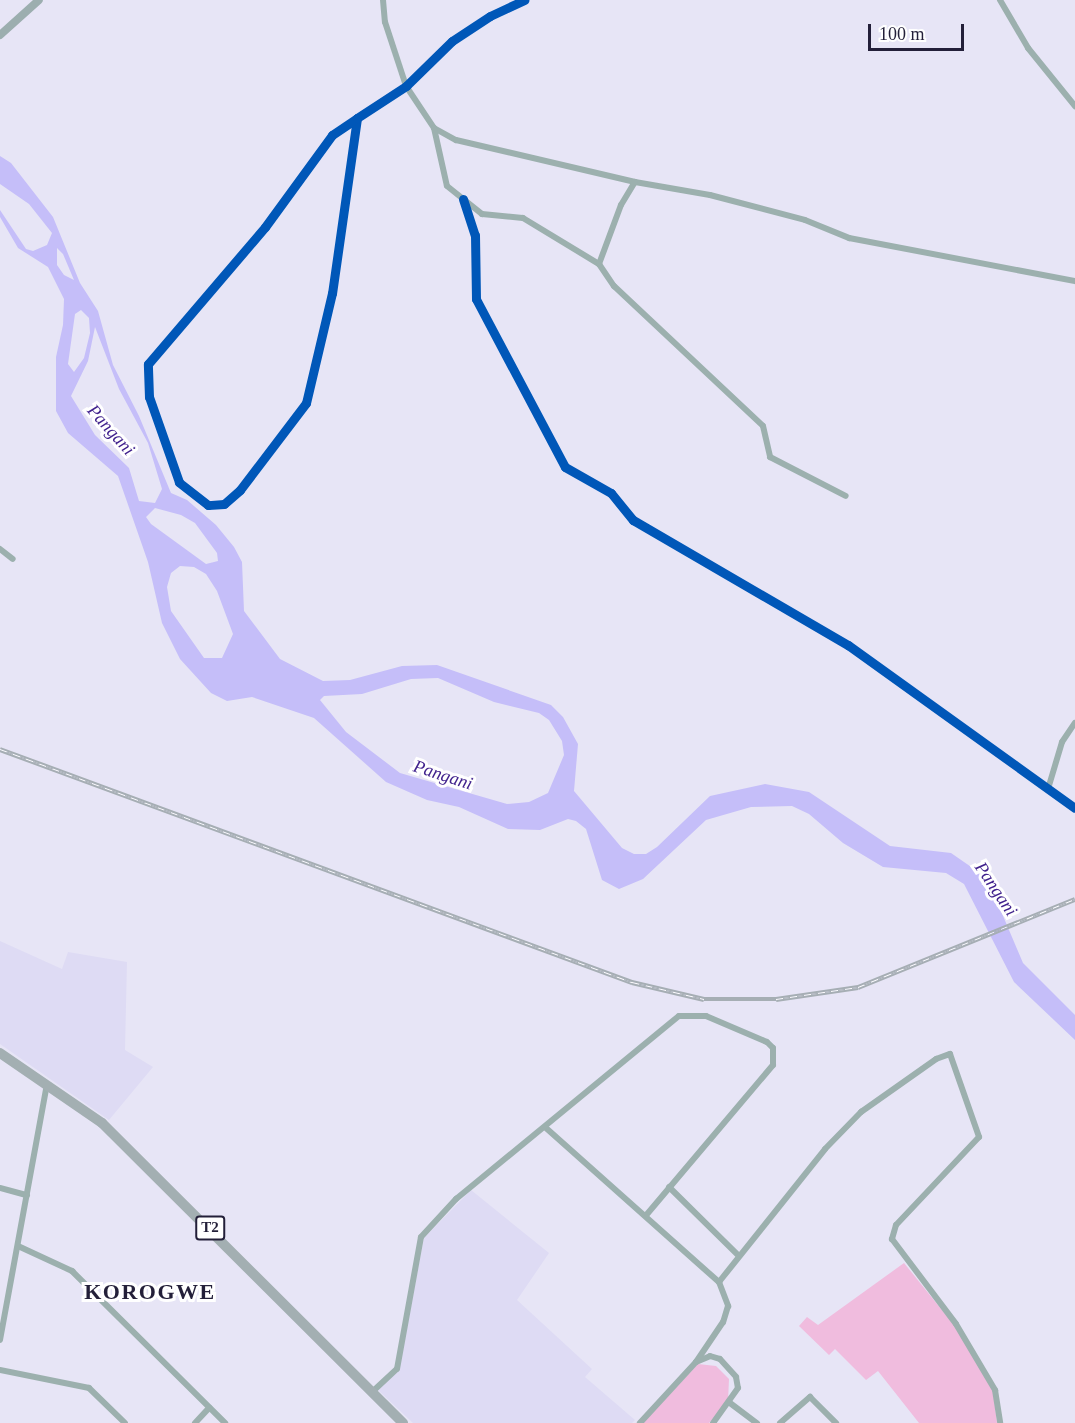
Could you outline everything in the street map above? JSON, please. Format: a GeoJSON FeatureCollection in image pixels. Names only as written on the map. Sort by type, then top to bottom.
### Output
{"type":"FeatureCollection","features":[{"type":"Feature","properties":{"kind":"highway","name":"T2"},"geometry":{"type":"LineString","coordinates":[[0,1053],[102,1123],[403,1423]]}},
{"type":"Feature","properties":{"kind":"main road"},"geometry":{"type":"LineString","coordinates":[[0,35],[39,0]]}},
{"type":"Feature","properties":{"kind":"street"},"geometry":{"type":"LineString","coordinates":[[383,0],[385,22],[405,86],[434,128],[447,186],[482,214],[523,218],[599,264],[614,286],[763,426],[770,457],[846,496]]}},
{"type":"Feature","properties":{"kind":"street"},"geometry":{"type":"LineString","coordinates":[[357,118],[332,293],[306,403],[240,490],[224,504],[208,505],[179,482],[149,397],[148,364],[265,226],[332,135],[357,118],[405,86],[452,41],[490,16],[524,0]]}},
{"type":"Feature","properties":{"kind":"street"},"geometry":{"type":"LineString","coordinates":[[1000,0],[1035,57],[1075,106]]}},
{"type":"Feature","properties":{"kind":"street"},"geometry":{"type":"LineString","coordinates":[[434,128],[456,140],[806,220],[849,238],[1075,281]]}},
{"type":"Feature","properties":{"kind":"street"},"geometry":{"type":"LineString","coordinates":[[599,264],[621,205],[635,182]]}},
{"type":"Feature","properties":{"kind":"street"},"geometry":{"type":"LineString","coordinates":[[463,199],[475,235],[476,299],[565,467],[611,493],[633,520],[848,645],[1075,808]]}},
{"type":"Feature","properties":{"kind":"street"},"geometry":{"type":"LineString","coordinates":[[0,549],[13,559]]}},
{"type":"Feature","properties":{"kind":"street"},"geometry":{"type":"LineString","coordinates":[[1048,789],[1062,742],[1075,723]]}},
{"type":"Feature","properties":{"kind":"street"},"geometry":{"type":"LineString","coordinates":[[371,1393],[397,1369],[422,1237],[456,1199],[546,1128],[679,1016],[706,1016],[767,1042],[773,1048],[774,1065],[647,1214]]}},
{"type":"Feature","properties":{"kind":"street"},"geometry":{"type":"LineString","coordinates":[[719,1282],[738,1255],[825,1149],[861,1112],[936,1059],[950,1054],[979,1137],[896,1225],[892,1239],[956,1324],[990,1381],[995,1390],[1000,1423]]}},
{"type":"Feature","properties":{"kind":"street"},"geometry":{"type":"LineString","coordinates":[[0,1341],[47,1085]]}},
{"type":"Feature","properties":{"kind":"street"},"geometry":{"type":"LineString","coordinates":[[546,1128],[647,1214],[719,1282],[728,1306],[723,1322],[696,1362],[640,1423]]}},
{"type":"Feature","properties":{"kind":"street"},"geometry":{"type":"LineString","coordinates":[[669,1187],[738,1255]]}},
{"type":"Feature","properties":{"kind":"street"},"geometry":{"type":"LineString","coordinates":[[0,1188],[27,1195]]}},
{"type":"Feature","properties":{"kind":"street"},"geometry":{"type":"LineString","coordinates":[[18,1246],[72,1271],[225,1423]]}},
{"type":"Feature","properties":{"kind":"street"},"geometry":{"type":"LineString","coordinates":[[696,1362],[710,1356],[731,1368],[738,1388],[730,1403],[713,1423]]}},
{"type":"Feature","properties":{"kind":"street"},"geometry":{"type":"LineString","coordinates":[[0,1370],[89,1388],[125,1423]]}},
{"type":"Feature","properties":{"kind":"street"},"geometry":{"type":"LineString","coordinates":[[780,1423],[810,1397],[836,1423]]}},
{"type":"Feature","properties":{"kind":"street"},"geometry":{"type":"LineString","coordinates":[[730,1403],[757,1423]]}},
{"type":"Feature","properties":{"kind":"street"},"geometry":{"type":"LineString","coordinates":[[195,1423],[209,1408]]}},
{"type":"Feature","properties":{"kind":"shaded area"},"geometry":{"type":"Polygon","coordinates":[[[0,156],[11,163],[53,217],[80,283],[98,311],[113,365],[139,416],[171,493],[187,500],[216,525],[234,547],[242,562],[244,611],[280,659],[323,681],[350,680],[402,666],[437,665],[551,705],[563,717],[578,744],[574,791],[622,848],[634,854],[646,854],[657,847],[710,796],[765,784],[809,792],[890,846],[951,853],[977,871],[995,897],[1023,963],[1075,1015],[1075,1040],[1014,982],[964,884],[946,873],[883,867],[843,843],[809,814],[792,806],[751,807],[706,820],[643,879],[619,889],[602,880],[586,829],[576,821],[568,819],[540,830],[508,829],[459,807],[427,800],[386,782],[314,718],[252,697],[227,701],[211,693],[180,659],[162,623],[148,562],[118,476],[68,433],[56,411],[56,357],[63,325],[64,299],[48,267],[18,248],[0,217],[0,210],[26,249],[33,251],[47,245],[52,233],[29,204],[0,184],[0,156]],[[57,248],[57,265],[64,275],[74,280],[63,254],[57,248]],[[81,310],[75,314],[68,364],[74,372],[84,358],[90,333],[89,318],[81,310]],[[95,327],[88,361],[71,396],[95,435],[129,468],[139,501],[155,503],[162,489],[148,443],[119,389],[95,327]],[[155,508],[146,517],[151,524],[206,564],[218,561],[217,553],[195,523],[181,515],[155,508]],[[180,566],[171,573],[167,587],[171,611],[204,658],[222,658],[233,634],[217,591],[206,574],[194,567],[180,566]],[[438,678],[411,679],[362,694],[324,696],[320,700],[346,732],[400,773],[507,804],[529,802],[548,793],[564,755],[562,741],[549,720],[539,713],[494,702],[438,678]]]}},
{"type":"Feature","properties":{"kind":"shaded area"},"geometry":{"type":"Polygon","coordinates":[[[0,941],[62,969],[68,952],[127,962],[125,1050],[153,1067],[109,1120],[0,1044],[0,941]]]}},
{"type":"Feature","properties":{"kind":"shaded area"},"geometry":{"type":"Polygon","coordinates":[[[471,1190],[549,1253],[517,1300],[592,1369],[585,1377],[635,1420],[632,1423],[413,1423],[378,1390],[399,1370],[424,1238],[471,1190]]]}},
{"type":"Feature","properties":{"kind":"shaded area"},"geometry":{"type":"Polygon","coordinates":[[[904,1263],[954,1325],[993,1391],[997,1423],[919,1423],[878,1371],[866,1380],[835,1349],[829,1355],[799,1326],[807,1317],[818,1325],[904,1263]]]}},
{"type":"Feature","properties":{"kind":"shaded area"},"geometry":{"type":"Polygon","coordinates":[[[698,1364],[716,1366],[729,1379],[728,1401],[709,1423],[643,1423],[698,1364]]]}},
{"type":"Feature","properties":{"kind":"railway"},"geometry":{"type":"LineString","coordinates":[[0,749],[632,982],[704,999],[776,999],[858,987],[1075,899]]}},
{"type":"Feature","properties":{"kind":"cycle path"},"geometry":{"type":"LineString","coordinates":[[357,118],[332,293],[306,403],[240,490],[224,504],[208,505],[179,482],[149,397],[148,364],[265,227],[332,135],[357,118],[406,86],[452,41],[490,16],[524,0]]}},
{"type":"Feature","properties":{"kind":"cycle path"},"geometry":{"type":"LineString","coordinates":[[463,199],[475,235],[476,299],[565,467],[611,493],[633,520],[848,645],[1075,808]]}},
{"type":"Feature","properties":{"kind":"district","name":"KOROGWE"},"geometry":{"type":"Point","coordinates":[150,1292]}},
{"type":"Feature","properties":{"kind":"water label","name":"Pangani"},"geometry":{"type":"Point","coordinates":[111,430]}},
{"type":"Feature","properties":{"kind":"water label","name":"Pangani"},"geometry":{"type":"Point","coordinates":[443,775]}},
{"type":"Feature","properties":{"kind":"water label","name":"Pangani"},"geometry":{"type":"Point","coordinates":[996,889]}}]}
